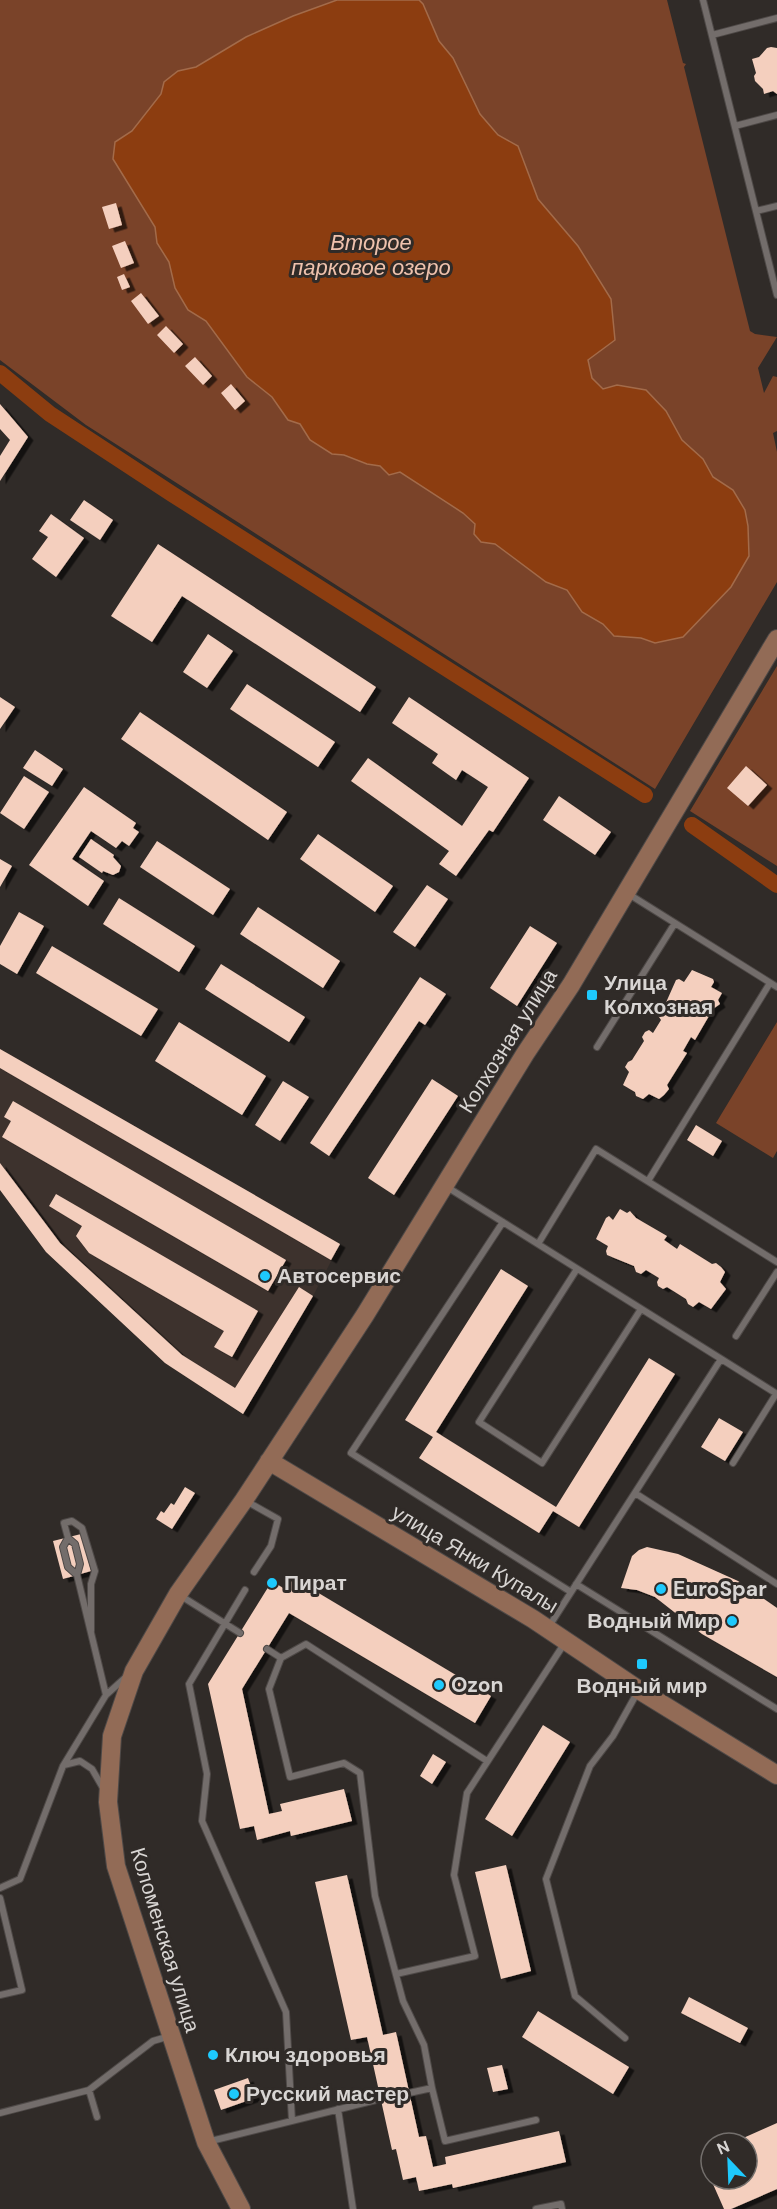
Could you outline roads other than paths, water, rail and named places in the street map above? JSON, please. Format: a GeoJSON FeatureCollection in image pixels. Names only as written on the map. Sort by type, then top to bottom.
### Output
{"type":"FeatureCollection","features":[{"type":"Feature","properties":{"kind":"main road","name":"Колхозная улица"},"geometry":{"type":"LineString","coordinates":[[269,1461],[365,1315],[627,892],[777,639]]}},
{"type":"Feature","properties":{"kind":"main road","name":"Коломенская улица"},"geometry":{"type":"LineString","coordinates":[[241,2209],[206,2142],[170,2036],[116,1866],[108,1802],[112,1736],[134,1671],[178,1594],[269,1461]]}},
{"type":"Feature","properties":{"kind":"main road","name":"улица Янки Купалы"},"geometry":{"type":"LineString","coordinates":[[269,1461],[547,1628],[639,1689],[777,1775]]}},
{"type":"Feature","properties":{"kind":"lane"},"geometry":{"type":"LineString","coordinates":[[703,0],[777,295]]}},
{"type":"Feature","properties":{"kind":"lane"},"geometry":{"type":"LineString","coordinates":[[712,35],[777,18]]}},
{"type":"Feature","properties":{"kind":"lane"},"geometry":{"type":"LineString","coordinates":[[735,126],[777,116]]}},
{"type":"Feature","properties":{"kind":"lane"},"geometry":{"type":"LineString","coordinates":[[756,211],[777,206]]}},
{"type":"Feature","properties":{"kind":"lane"},"geometry":{"type":"LineString","coordinates":[[627,892],[777,987]]}},
{"type":"Feature","properties":{"kind":"lane"},"geometry":{"type":"LineString","coordinates":[[597,1047],[675,923]]}},
{"type":"Feature","properties":{"kind":"lane"},"geometry":{"type":"LineString","coordinates":[[648,1181],[770,983]]}},
{"type":"Feature","properties":{"kind":"lane"},"geometry":{"type":"LineString","coordinates":[[538,1244],[596,1149],[777,1262]]}},
{"type":"Feature","properties":{"kind":"lane"},"geometry":{"type":"LineString","coordinates":[[445,1186],[777,1394],[733,1462]]}},
{"type":"Feature","properties":{"kind":"lane"},"geometry":{"type":"LineString","coordinates":[[503,1222],[351,1453],[571,1592]]}},
{"type":"Feature","properties":{"kind":"lane"},"geometry":{"type":"LineString","coordinates":[[577,1269],[478,1422],[542,1463],[641,1309]]}},
{"type":"Feature","properties":{"kind":"lane"},"geometry":{"type":"LineString","coordinates":[[736,1336],[777,1272]]}},
{"type":"Feature","properties":{"kind":"lane"},"geometry":{"type":"LineString","coordinates":[[547,1628],[721,1359]]}},
{"type":"Feature","properties":{"kind":"lane"},"geometry":{"type":"LineString","coordinates":[[634,1493],[777,1584]]}},
{"type":"Feature","properties":{"kind":"lane"},"geometry":{"type":"LineString","coordinates":[[244,1500],[278,1519],[271,1546],[255,1572]]}},
{"type":"Feature","properties":{"kind":"lane"},"geometry":{"type":"LineString","coordinates":[[92,1631],[91,1584],[95,1571],[82,1528],[72,1521],[64,1523],[68,1538],[75,1544],[80,1564],[77,1575],[106,1695]]}},
{"type":"Feature","properties":{"kind":"lane"},"geometry":{"type":"LineString","coordinates":[[68,1538],[63,1547],[68,1567],[77,1575]]}},
{"type":"Feature","properties":{"kind":"lane"},"geometry":{"type":"LineString","coordinates":[[576,1584],[777,1709]]}},
{"type":"Feature","properties":{"kind":"lane"},"geometry":{"type":"LineString","coordinates":[[245,1590],[189,1684],[207,1774],[202,1821],[286,2012],[292,2121]]}},
{"type":"Feature","properties":{"kind":"lane"},"geometry":{"type":"LineString","coordinates":[[178,1594],[240,1633]]}},
{"type":"Feature","properties":{"kind":"lane"},"geometry":{"type":"LineString","coordinates":[[396,1974],[475,1956],[454,1875],[467,1792],[566,1641]]}},
{"type":"Feature","properties":{"kind":"lane"},"geometry":{"type":"LineString","coordinates":[[487,1761],[306,1644],[281,1658],[269,1689],[290,1777],[344,1763],[360,1773],[375,1896],[403,2001],[424,2045],[445,2141],[536,2120]]}},
{"type":"Feature","properties":{"kind":"lane"},"geometry":{"type":"LineString","coordinates":[[267,1649],[281,1658]]}},
{"type":"Feature","properties":{"kind":"lane"},"geometry":{"type":"LineString","coordinates":[[0,1888],[20,1879],[63,1766],[106,1695],[134,1671]]}},
{"type":"Feature","properties":{"kind":"lane"},"geometry":{"type":"LineString","coordinates":[[625,2038],[575,1996],[546,1879],[590,1766],[613,1736],[639,1689]]}},
{"type":"Feature","properties":{"kind":"lane"},"geometry":{"type":"LineString","coordinates":[[63,1766],[80,1761],[92,1769],[101,1783],[108,1802]]}},
{"type":"Feature","properties":{"kind":"lane"},"geometry":{"type":"LineString","coordinates":[[0,1898],[22,1990],[0,1995]]}},
{"type":"Feature","properties":{"kind":"lane"},"geometry":{"type":"LineString","coordinates":[[0,2113],[89,2090],[153,2041],[170,2036]]}},
{"type":"Feature","properties":{"kind":"lane"},"geometry":{"type":"LineString","coordinates":[[409,2093],[432,2088]]}},
{"type":"Feature","properties":{"kind":"lane"},"geometry":{"type":"LineString","coordinates":[[89,2090],[97,2117]]}},
{"type":"Feature","properties":{"kind":"lane"},"geometry":{"type":"LineString","coordinates":[[206,2142],[380,2099]]}},
{"type":"Feature","properties":{"kind":"lane"},"geometry":{"type":"LineString","coordinates":[[338,2109],[353,2209]]}},
{"type":"Feature","properties":{"kind":"lane"},"geometry":{"type":"LineString","coordinates":[[536,2209],[561,2204],[562,2209]]}},
{"type":"Feature","properties":{"kind":"water","name":"Второе парковое озеро"},"geometry":{"type":"Polygon","coordinates":[[[337,0],[419,0],[423,4],[439,41],[453,58],[480,114],[498,135],[518,146],[538,199],[578,246],[611,299],[615,340],[588,360],[592,378],[603,389],[617,385],[646,390],[666,411],[682,440],[703,459],[713,477],[733,490],[745,510],[749,556],[731,587],[683,637],[655,643],[641,638],[614,636],[603,624],[582,612],[567,590],[546,582],[495,544],[481,542],[474,534],[475,524],[463,513],[400,472],[389,475],[380,466],[367,464],[344,455],[332,454],[310,440],[300,424],[288,420],[272,397],[247,377],[206,321],[188,310],[175,288],[169,262],[157,243],[155,227],[113,159],[115,142],[132,131],[161,94],[164,82],[178,71],[196,67],[246,37],[337,0]]]}},
{"type":"Feature","properties":{"kind":"waterway"},"geometry":{"type":"LineString","coordinates":[[0,373],[50,414],[172,494],[645,795]]}},
{"type":"Feature","properties":{"kind":"waterway"},"geometry":{"type":"LineString","coordinates":[[692,825],[777,885]]}},
{"type":"Feature","properties":{"kind":"place","name":"Улица Колхозная"},"geometry":{"type":"Point","coordinates":[592,995]}},
{"type":"Feature","properties":{"kind":"place","name":"Автосервис"},"geometry":{"type":"Point","coordinates":[265,1276]}},
{"type":"Feature","properties":{"kind":"place","name":"Пират"},"geometry":{"type":"Point","coordinates":[272,1583]}},
{"type":"Feature","properties":{"kind":"place","name":"EuroSpar"},"geometry":{"type":"Point","coordinates":[661,1589]}},
{"type":"Feature","properties":{"kind":"place","name":"Водный Мир"},"geometry":{"type":"Point","coordinates":[732,1621]}},
{"type":"Feature","properties":{"kind":"place","name":"Водный мир"},"geometry":{"type":"Point","coordinates":[642,1664]}},
{"type":"Feature","properties":{"kind":"place","name":"Ozon"},"geometry":{"type":"Point","coordinates":[439,1685]}},
{"type":"Feature","properties":{"kind":"place","name":"Ключ здоровья"},"geometry":{"type":"Point","coordinates":[213,2055]}},
{"type":"Feature","properties":{"kind":"place","name":"Русский мастер"},"geometry":{"type":"Point","coordinates":[234,2094]}}]}
